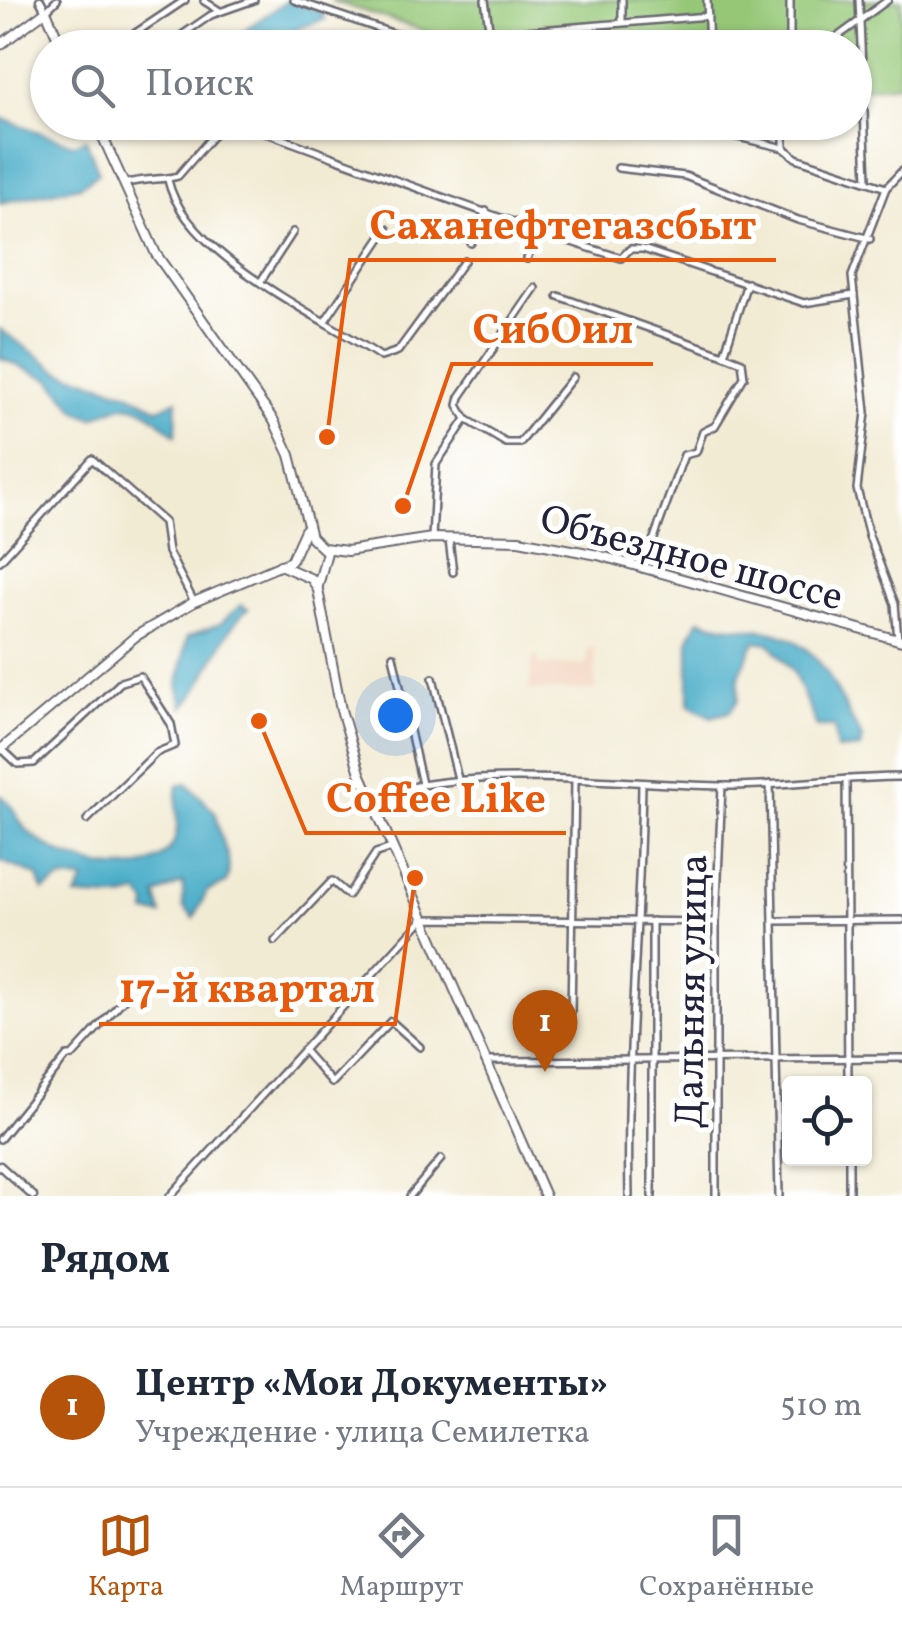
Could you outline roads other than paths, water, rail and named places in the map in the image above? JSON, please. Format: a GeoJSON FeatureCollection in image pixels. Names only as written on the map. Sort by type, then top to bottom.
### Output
{"type":"FeatureCollection","features":[{"type":"Feature","properties":{"kind":"main road"},"geometry":{"type":"LineString","coordinates":[[0,46],[46,11],[54,30]]}},
{"type":"Feature","properties":{"kind":"main road"},"geometry":{"type":"LineString","coordinates":[[104,140],[170,278],[274,421],[290,455],[306,518],[326,565],[318,577],[318,590],[341,710],[370,798],[545,1196]]}},
{"type":"Feature","properties":{"kind":"main road"},"geometry":{"type":"LineString","coordinates":[[1,749],[108,657],[194,602],[280,566],[305,538],[306,518]]}},
{"type":"Feature","properties":{"kind":"main road","name":"Объездное шоссе"},"geometry":{"type":"LineString","coordinates":[[321,546],[347,551],[432,538],[520,540],[643,568],[900,640]]}},
{"type":"Feature","properties":{"kind":"main road"},"geometry":{"type":"LineString","coordinates":[[298,550],[321,546]]}},
{"type":"Feature","properties":{"kind":"main road"},"geometry":{"type":"LineString","coordinates":[[298,550],[297,567],[318,590]]}},
{"type":"Feature","properties":{"kind":"main road","name":"Объездное шоссе"},"geometry":{"type":"LineString","coordinates":[[326,565],[347,551]]}},
{"type":"Feature","properties":{"kind":"main road"},"geometry":{"type":"LineString","coordinates":[[280,566],[317,574],[326,565]]}},
{"type":"Feature","properties":{"kind":"street"},"geometry":{"type":"LineString","coordinates":[[40,0],[46,11],[57,0]]}},
{"type":"Feature","properties":{"kind":"street"},"geometry":{"type":"LineString","coordinates":[[141,30],[185,0]]}},
{"type":"Feature","properties":{"kind":"street"},"geometry":{"type":"LineString","coordinates":[[203,0],[220,11]]}},
{"type":"Feature","properties":{"kind":"street"},"geometry":{"type":"LineString","coordinates":[[191,30],[220,11],[254,0]]}},
{"type":"Feature","properties":{"kind":"street"},"geometry":{"type":"LineString","coordinates":[[294,0],[383,30]]}},
{"type":"Feature","properties":{"kind":"street"},"geometry":{"type":"LineString","coordinates":[[486,0],[490,30]]}},
{"type":"Feature","properties":{"kind":"street"},"geometry":{"type":"LineString","coordinates":[[622,0],[622,21]]}},
{"type":"Feature","properties":{"kind":"street"},"geometry":{"type":"LineString","coordinates":[[707,0],[708,30]]}},
{"type":"Feature","properties":{"kind":"street"},"geometry":{"type":"LineString","coordinates":[[790,0],[790,30]]}},
{"type":"Feature","properties":{"kind":"street"},"geometry":{"type":"LineString","coordinates":[[859,0],[859,30]]}},
{"type":"Feature","properties":{"kind":"street"},"geometry":{"type":"LineString","coordinates":[[846,30],[888,0]]}},
{"type":"Feature","properties":{"kind":"street"},"geometry":{"type":"LineString","coordinates":[[531,30],[708,16]]}},
{"type":"Feature","properties":{"kind":"street"},"geometry":{"type":"LineString","coordinates":[[124,184],[154,176],[168,180],[186,170],[210,140]]}},
{"type":"Feature","properties":{"kind":"street"},"geometry":{"type":"LineString","coordinates":[[285,140],[486,211],[536,233],[621,258],[627,257],[630,250],[643,249],[804,303],[854,295]]}},
{"type":"Feature","properties":{"kind":"street"},"geometry":{"type":"LineString","coordinates":[[753,140],[886,188]]}},
{"type":"Feature","properties":{"kind":"street"},"geometry":{"type":"LineString","coordinates":[[784,140],[784,148]]}},
{"type":"Feature","properties":{"kind":"street"},"geometry":{"type":"LineString","coordinates":[[864,140],[866,179]]}},
{"type":"Feature","properties":{"kind":"street"},"geometry":{"type":"LineString","coordinates":[[618,168],[685,176],[798,220],[870,239]]}},
{"type":"Feature","properties":{"kind":"street"},"geometry":{"type":"LineString","coordinates":[[900,640],[896,604],[868,536],[857,489],[866,412],[852,276],[870,239],[886,188],[902,171]]}},
{"type":"Feature","properties":{"kind":"street"},"geometry":{"type":"LineString","coordinates":[[168,180],[193,230],[260,281],[323,323],[331,322],[381,358],[391,357],[464,261]]}},
{"type":"Feature","properties":{"kind":"street"},"geometry":{"type":"LineString","coordinates":[[471,243],[486,211]]}},
{"type":"Feature","properties":{"kind":"street"},"geometry":{"type":"LineString","coordinates":[[323,323],[387,229]]}},
{"type":"Feature","properties":{"kind":"street"},"geometry":{"type":"LineString","coordinates":[[260,281],[293,232]]}},
{"type":"Feature","properties":{"kind":"street"},"geometry":{"type":"LineString","coordinates":[[527,259],[536,233]]}},
{"type":"Feature","properties":{"kind":"street"},"geometry":{"type":"LineString","coordinates":[[724,355],[747,283]]}},
{"type":"Feature","properties":{"kind":"street"},"geometry":{"type":"LineString","coordinates":[[535,288],[458,405],[466,419],[506,442],[520,443],[573,377]]}},
{"type":"Feature","properties":{"kind":"street"},"geometry":{"type":"LineString","coordinates":[[558,296],[724,355],[746,368],[714,426],[706,428],[696,452],[684,455],[673,476],[643,568]]}},
{"type":"Feature","properties":{"kind":"street"},"geometry":{"type":"LineString","coordinates":[[432,538],[436,464],[466,419]]}},
{"type":"Feature","properties":{"kind":"street"},"geometry":{"type":"LineString","coordinates":[[0,561],[92,460],[164,522],[168,552],[194,602]]}},
{"type":"Feature","properties":{"kind":"street"},"geometry":{"type":"LineString","coordinates":[[448,537],[453,572]]}},
{"type":"Feature","properties":{"kind":"street"},"geometry":{"type":"LineString","coordinates":[[394,656],[422,784]]}},
{"type":"Feature","properties":{"kind":"street"},"geometry":{"type":"LineString","coordinates":[[1,749],[18,764],[34,763],[121,682],[140,676],[171,724],[175,745],[156,753],[87,820]]}},
{"type":"Feature","properties":{"kind":"street"},"geometry":{"type":"LineString","coordinates":[[433,678],[459,784]]}},
{"type":"Feature","properties":{"kind":"street"},"geometry":{"type":"LineString","coordinates":[[846,778],[848,1076]]}},
{"type":"Feature","properties":{"kind":"street"},"geometry":{"type":"LineString","coordinates":[[370,798],[422,784],[575,781],[722,786],[902,778]]}},
{"type":"Feature","properties":{"kind":"street"},"geometry":{"type":"LineString","coordinates":[[548,1060],[551,1030],[571,1013],[575,781]]}},
{"type":"Feature","properties":{"kind":"street"},"geometry":{"type":"LineString","coordinates":[[629,1196],[628,1057],[635,998],[642,783]]}},
{"type":"Feature","properties":{"kind":"street"},"geometry":{"type":"LineString","coordinates":[[770,784],[779,1196]]}},
{"type":"Feature","properties":{"kind":"street","name":"Дальняя улица"},"geometry":{"type":"LineString","coordinates":[[716,1196],[716,922],[722,786]]}},
{"type":"Feature","properties":{"kind":"street"},"geometry":{"type":"LineString","coordinates":[[275,941],[332,881],[348,895],[376,854],[392,848]]}},
{"type":"Feature","properties":{"kind":"street"},"geometry":{"type":"LineString","coordinates":[[170,1196],[423,920],[716,922]]}},
{"type":"Feature","properties":{"kind":"street"},"geometry":{"type":"LineString","coordinates":[[652,920],[652,1196]]}},
{"type":"Feature","properties":{"kind":"street"},"geometry":{"type":"LineString","coordinates":[[773,921],[902,920]]}},
{"type":"Feature","properties":{"kind":"street"},"geometry":{"type":"LineString","coordinates":[[0,1139],[67,1056],[72,1056],[124,998]]}},
{"type":"Feature","properties":{"kind":"street"},"geometry":{"type":"LineString","coordinates":[[302,1050],[332,1084],[391,1021],[420,1047]]}},
{"type":"Feature","properties":{"kind":"street"},"geometry":{"type":"LineString","coordinates":[[483,1061],[902,1058]]}},
{"type":"Feature","properties":{"kind":"street"},"geometry":{"type":"LineString","coordinates":[[410,1196],[442,1159]]}},
{"type":"Feature","properties":{"kind":"street"},"geometry":{"type":"LineString","coordinates":[[0,1166],[34,1196]]}},
{"type":"Feature","properties":{"kind":"street"},"geometry":{"type":"LineString","coordinates":[[849,1166],[849,1196]]}},
{"type":"Feature","properties":{"kind":"water"},"geometry":{"type":"Polygon","coordinates":[[[287,1],[320,11],[325,19],[296,30],[246,30],[287,1]]]}},
{"type":"Feature","properties":{"kind":"water"},"geometry":{"type":"Polygon","coordinates":[[[0,118],[30,129],[30,140],[73,144],[86,140],[99,173],[80,186],[0,203],[0,118]]]}},
{"type":"Feature","properties":{"kind":"water"},"geometry":{"type":"Polygon","coordinates":[[[0,329],[59,371],[129,393],[159,409],[177,400],[176,435],[138,407],[119,407],[94,418],[77,411],[51,380],[0,358],[0,329]]]}},
{"type":"Feature","properties":{"kind":"water"},"geometry":{"type":"Polygon","coordinates":[[[241,605],[248,609],[229,631],[201,684],[183,707],[178,685],[187,637],[220,624],[241,605]]]}},
{"type":"Feature","properties":{"kind":"water"},"geometry":{"type":"Polygon","coordinates":[[[699,619],[768,631],[803,646],[835,687],[862,738],[860,748],[837,750],[834,727],[817,727],[793,671],[769,643],[755,641],[739,676],[738,700],[730,712],[711,717],[689,705],[689,638],[699,619]]]}},
{"type":"Feature","properties":{"kind":"water"},"geometry":{"type":"Polygon","coordinates":[[[187,783],[216,813],[229,865],[226,883],[207,891],[194,918],[183,907],[183,883],[156,895],[162,915],[146,913],[147,904],[138,893],[115,898],[76,897],[84,880],[63,879],[43,891],[38,876],[0,861],[0,795],[28,831],[57,851],[95,865],[134,867],[151,862],[172,846],[177,829],[178,786],[187,783]]]}},
{"type":"Feature","properties":{"kind":"place","name":"Саханефтегазсбыт"},"geometry":{"type":"Point","coordinates":[327,437]}},
{"type":"Feature","properties":{"kind":"place","name":"СибОил"},"geometry":{"type":"Point","coordinates":[403,506]}},
{"type":"Feature","properties":{"kind":"place","name":"Coffee Like"},"geometry":{"type":"Point","coordinates":[259,721]}},
{"type":"Feature","properties":{"kind":"place","name":"17-й квартал"},"geometry":{"type":"Point","coordinates":[415,878]}},
{"type":"Feature","properties":{"kind":"place","name":"Центр «Мои Документы»"},"geometry":{"type":"Point","coordinates":[545,1072]}}]}
